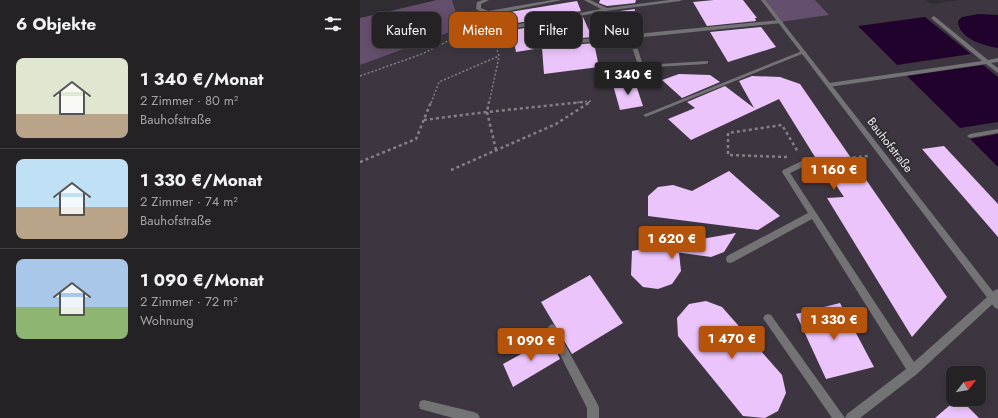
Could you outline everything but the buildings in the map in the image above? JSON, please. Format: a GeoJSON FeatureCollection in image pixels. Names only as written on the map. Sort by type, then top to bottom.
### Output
{"type":"FeatureCollection","features":[{"type":"Feature","properties":{"kind":"street"},"geometry":{"type":"LineString","coordinates":[[487,0],[479,3],[478,9],[488,13],[560,0]]}},
{"type":"Feature","properties":{"kind":"street"},"geometry":{"type":"LineString","coordinates":[[586,0],[606,10]]}},
{"type":"Feature","properties":{"kind":"street"},"geometry":{"type":"LineString","coordinates":[[517,26],[606,10],[680,0]]}},
{"type":"Feature","properties":{"kind":"street","name":"Bauhofstraße"},"geometry":{"type":"LineString","coordinates":[[763,0],[996,298]]}},
{"type":"Feature","properties":{"kind":"street"},"geometry":{"type":"LineString","coordinates":[[934,18],[998,70]]}},
{"type":"Feature","properties":{"kind":"street"},"geometry":{"type":"LineString","coordinates":[[643,35],[780,22]]}},
{"type":"Feature","properties":{"kind":"street"},"geometry":{"type":"LineString","coordinates":[[634,48],[641,67],[706,62]]}},
{"type":"Feature","properties":{"kind":"street"},"geometry":{"type":"LineString","coordinates":[[646,115],[804,52]]}},
{"type":"Feature","properties":{"kind":"street"},"geometry":{"type":"LineString","coordinates":[[829,85],[879,81],[998,60]]}},
{"type":"Feature","properties":{"kind":"street"},"geometry":{"type":"LineString","coordinates":[[970,136],[998,131]]}},
{"type":"Feature","properties":{"kind":"street"},"geometry":{"type":"LineString","coordinates":[[803,160],[786,172],[913,370]]}},
{"type":"Feature","properties":{"kind":"street"},"geometry":{"type":"LineString","coordinates":[[730,259],[813,214]]}},
{"type":"Feature","properties":{"kind":"street"},"geometry":{"type":"LineString","coordinates":[[851,418],[913,370],[996,298]]}},
{"type":"Feature","properties":{"kind":"street"},"geometry":{"type":"LineString","coordinates":[[768,318],[839,418]]}},
{"type":"Feature","properties":{"kind":"street"},"geometry":{"type":"LineString","coordinates":[[552,329],[593,407],[593,418]]}},
{"type":"Feature","properties":{"kind":"street"},"geometry":{"type":"LineString","coordinates":[[424,405],[474,418]]}},
{"type":"Feature","properties":{"kind":"path"},"geometry":{"type":"LineString","coordinates":[[360,76],[422,54],[449,40]]}},
{"type":"Feature","properties":{"kind":"path"},"geometry":{"type":"LineString","coordinates":[[496,48],[499,56],[487,112],[496,150]]}},
{"type":"Feature","properties":{"kind":"path"},"geometry":{"type":"LineString","coordinates":[[360,162],[416,139],[438,82],[499,56]]}},
{"type":"Feature","properties":{"kind":"path"},"geometry":{"type":"LineString","coordinates":[[424,120],[591,101],[556,124],[451,170]]}},
{"type":"Feature","properties":{"kind":"path"},"geometry":{"type":"LineString","coordinates":[[803,160],[782,125],[728,133],[728,155],[803,160],[882,154]]}},
{"type":"Feature","properties":{"kind":"shaded area"},"geometry":{"type":"Polygon","coordinates":[[[437,0],[452,0],[456,12],[449,12],[449,32],[441,35],[441,12],[386,12],[437,0]]]}},
{"type":"Feature","properties":{"kind":"shaded area"},"geometry":{"type":"Polygon","coordinates":[[[452,0],[763,0],[829,15],[815,0],[925,0],[931,4],[960,0],[998,0],[998,418],[360,418],[360,65],[406,48],[441,48],[441,35],[449,32],[449,48],[517,48],[517,12],[456,12],[452,0]]]}},
{"type":"Feature","properties":{"kind":"shaded area"},"geometry":{"type":"Polygon","coordinates":[[[763,0],[815,0],[829,15],[780,22],[763,0]]]}},
{"type":"Feature","properties":{"kind":"shaded area"},"geometry":{"type":"Polygon","coordinates":[[[979,14],[998,15],[998,48],[973,40],[962,32],[959,27],[958,21],[962,17],[979,14]]]}},
{"type":"Feature","properties":{"kind":"shaded area"},"geometry":{"type":"Polygon","coordinates":[[[372,15],[372,48],[406,48],[360,65],[360,18],[372,15]]]}},
{"type":"Feature","properties":{"kind":"shaded area"},"geometry":{"type":"Polygon","coordinates":[[[925,17],[971,54],[897,65],[858,26],[925,17]]]}},
{"type":"Feature","properties":{"kind":"shaded area"},"geometry":{"type":"Polygon","coordinates":[[[983,65],[998,77],[998,122],[960,128],[907,76],[983,65]]]}},
{"type":"Feature","properties":{"kind":"shaded area"},"geometry":{"type":"Polygon","coordinates":[[[998,134],[998,167],[970,139],[998,134]]]}}]}
